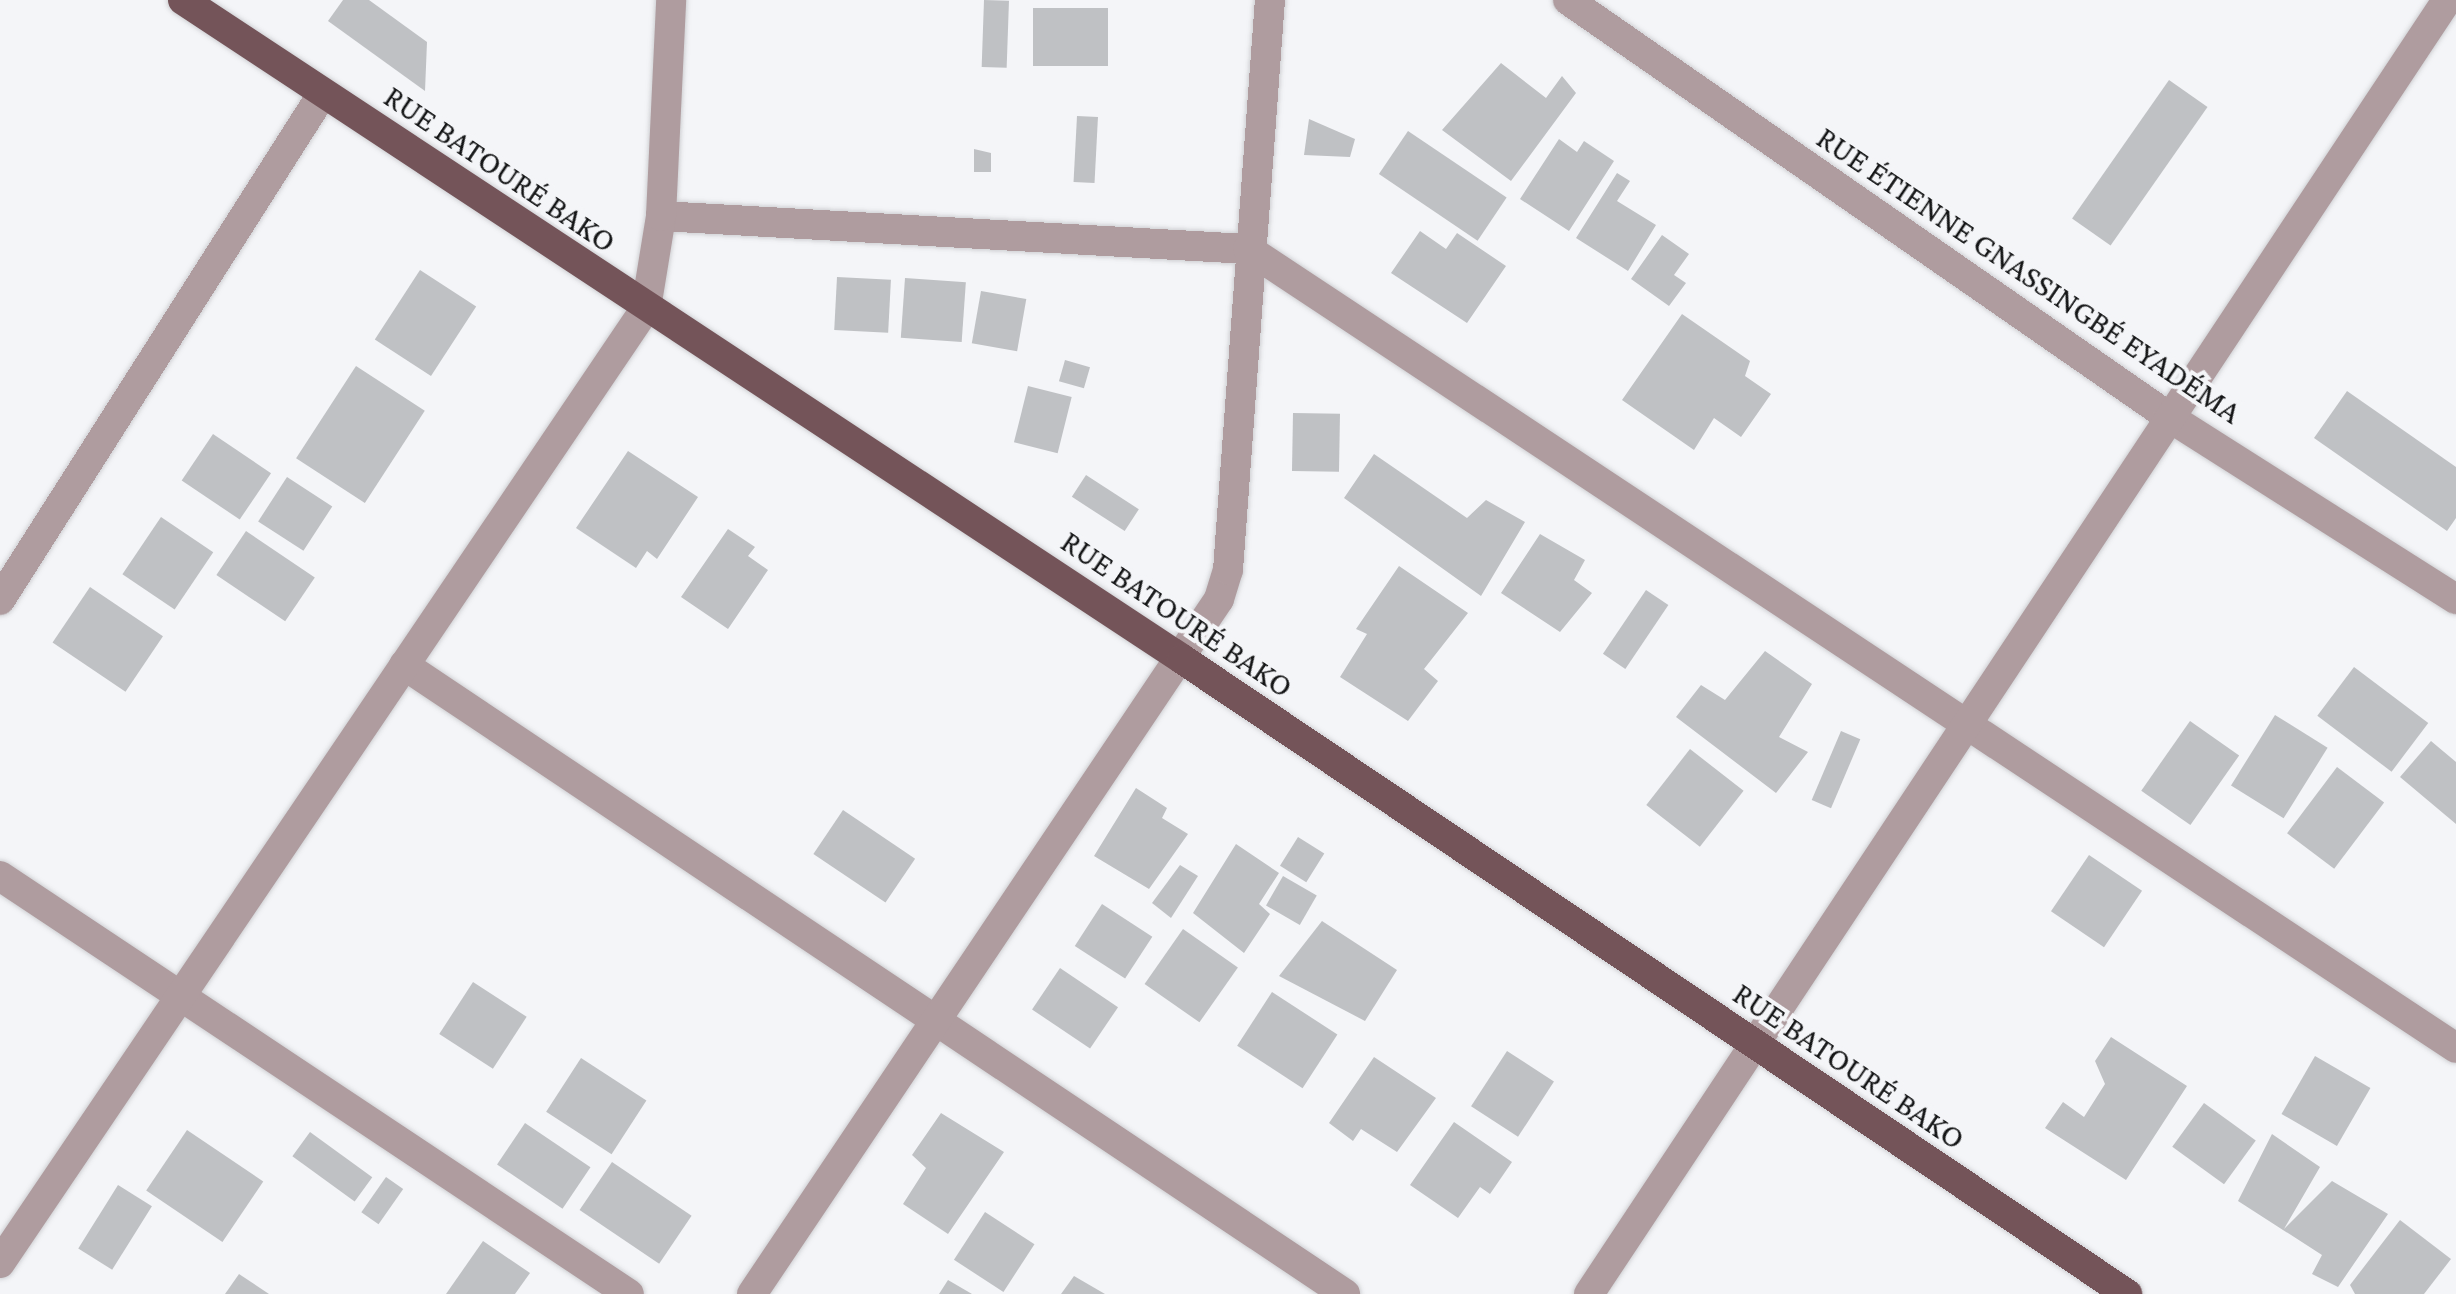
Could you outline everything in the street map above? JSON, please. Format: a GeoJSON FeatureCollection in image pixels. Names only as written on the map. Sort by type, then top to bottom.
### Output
{"type":"FeatureCollection","features":[{"type":"Feature","properties":{"kind":"main road","name":"RUE BATOURÉ BAKO"},"geometry":{"type":"LineString","coordinates":[[198,5],[323,93],[1182,659],[2127,1294]]}},
{"type":"Feature","properties":{"kind":"street"},"geometry":{"type":"LineString","coordinates":[[0,1263],[646,308],[661,216],[671,0]]}},
{"type":"Feature","properties":{"kind":"street"},"geometry":{"type":"LineString","coordinates":[[752,1294],[1182,659],[1228,570],[1248,249],[1270,0]]}},
{"type":"Feature","properties":{"kind":"street","name":"RUE ÉTIENNE GNASSINGBÉ EYADÉMA"},"geometry":{"type":"LineString","coordinates":[[1568,0],[2169,418],[2456,599]]}},
{"type":"Feature","properties":{"kind":"street"},"geometry":{"type":"LineString","coordinates":[[1590,1294],[2446,1],[2456,8]]}},
{"type":"Feature","properties":{"kind":"street"},"geometry":{"type":"LineString","coordinates":[[0,600],[323,93]]}},
{"type":"Feature","properties":{"kind":"street"},"geometry":{"type":"LineString","coordinates":[[661,216],[1248,249],[2456,1048]]}},
{"type":"Feature","properties":{"kind":"street"},"geometry":{"type":"LineString","coordinates":[[404,664],[1345,1294]]}},
{"type":"Feature","properties":{"kind":"street"},"geometry":{"type":"LineString","coordinates":[[0,876],[629,1294]]}},
{"type":"Feature","properties":{"kind":"building"},"geometry":{"type":"Polygon","coordinates":[[[343,0],[369,0],[427,42],[425,91],[328,21],[343,0]]]}},
{"type":"Feature","properties":{"kind":"building"},"geometry":{"type":"Polygon","coordinates":[[[984,0],[1009,1],[1007,68],[982,67],[984,0]]]}},
{"type":"Feature","properties":{"kind":"building"},"geometry":{"type":"Polygon","coordinates":[[[1033,8],[1108,8],[1108,66],[1033,66],[1033,8]]]}},
{"type":"Feature","properties":{"kind":"building"},"geometry":{"type":"Polygon","coordinates":[[[1501,63],[1546,98],[1562,76],[1576,93],[1511,181],[1442,130],[1501,63]]]}},
{"type":"Feature","properties":{"kind":"building"},"geometry":{"type":"Polygon","coordinates":[[[2169,80],[2208,107],[2111,245],[2072,218],[2169,80]]]}},
{"type":"Feature","properties":{"kind":"building"},"geometry":{"type":"Polygon","coordinates":[[[1077,116],[1098,117],[1095,183],[1074,182],[1077,116]]]}},
{"type":"Feature","properties":{"kind":"building"},"geometry":{"type":"Polygon","coordinates":[[[1309,119],[1355,139],[1350,157],[1304,155],[1309,119]]]}},
{"type":"Feature","properties":{"kind":"building"},"geometry":{"type":"Polygon","coordinates":[[[1408,131],[1507,198],[1478,241],[1379,174],[1408,131]]]}},
{"type":"Feature","properties":{"kind":"building"},"geometry":{"type":"Polygon","coordinates":[[[1559,139],[1577,152],[1584,141],[1614,161],[1569,231],[1520,199],[1559,139]]]}},
{"type":"Feature","properties":{"kind":"building"},"geometry":{"type":"Polygon","coordinates":[[[974,149],[991,153],[991,172],[974,172],[974,149]]]}},
{"type":"Feature","properties":{"kind":"building"},"geometry":{"type":"Polygon","coordinates":[[[1617,173],[1630,181],[1617,201],[1656,225],[1628,271],[1576,238],[1617,173]]]}},
{"type":"Feature","properties":{"kind":"building"},"geometry":{"type":"Polygon","coordinates":[[[1420,231],[1446,249],[1457,233],[1506,266],[1467,323],[1391,273],[1420,231]]]}},
{"type":"Feature","properties":{"kind":"building"},"geometry":{"type":"Polygon","coordinates":[[[1662,235],[1689,254],[1674,275],[1686,283],[1669,306],[1631,279],[1662,235]]]}},
{"type":"Feature","properties":{"kind":"building"},"geometry":{"type":"Polygon","coordinates":[[[420,270],[476,306],[431,376],[375,340],[420,270]]]}},
{"type":"Feature","properties":{"kind":"building"},"geometry":{"type":"Polygon","coordinates":[[[837,277],[891,280],[888,333],[834,330],[837,277]]]}},
{"type":"Feature","properties":{"kind":"building"},"geometry":{"type":"Polygon","coordinates":[[[905,278],[966,282],[962,342],[901,338],[905,278]]]}},
{"type":"Feature","properties":{"kind":"building"},"geometry":{"type":"Polygon","coordinates":[[[981,291],[1026,299],[1017,351],[972,343],[981,291]]]}},
{"type":"Feature","properties":{"kind":"building"},"geometry":{"type":"Polygon","coordinates":[[[1682,314],[1750,361],[1745,376],[1771,394],[1741,437],[1714,418],[1694,450],[1622,400],[1682,314]]]}},
{"type":"Feature","properties":{"kind":"building"},"geometry":{"type":"Polygon","coordinates":[[[1065,360],[1090,367],[1084,388],[1059,381],[1065,360]]]}},
{"type":"Feature","properties":{"kind":"building"},"geometry":{"type":"Polygon","coordinates":[[[356,366],[425,411],[365,503],[296,458],[356,366]]]}},
{"type":"Feature","properties":{"kind":"building"},"geometry":{"type":"Polygon","coordinates":[[[1028,386],[1072,397],[1058,453],[1014,442],[1028,386]]]}},
{"type":"Feature","properties":{"kind":"building"},"geometry":{"type":"Polygon","coordinates":[[[2347,391],[2456,467],[2456,518],[2447,531],[2314,438],[2347,391]]]}},
{"type":"Feature","properties":{"kind":"building"},"geometry":{"type":"Polygon","coordinates":[[[1293,413],[1340,414],[1339,472],[1292,471],[1293,413]]]}},
{"type":"Feature","properties":{"kind":"building"},"geometry":{"type":"Polygon","coordinates":[[[213,434],[271,473],[240,520],[182,480],[213,434]]]}},
{"type":"Feature","properties":{"kind":"building"},"geometry":{"type":"Polygon","coordinates":[[[628,451],[698,497],[657,559],[647,551],[636,568],[576,528],[628,451]]]}},
{"type":"Feature","properties":{"kind":"building"},"geometry":{"type":"Polygon","coordinates":[[[1374,454],[1467,518],[1486,500],[1525,522],[1481,596],[1344,498],[1374,454]]]}},
{"type":"Feature","properties":{"kind":"building"},"geometry":{"type":"Polygon","coordinates":[[[1086,475],[1139,509],[1125,531],[1072,497],[1086,475]]]}},
{"type":"Feature","properties":{"kind":"building"},"geometry":{"type":"Polygon","coordinates":[[[287,477],[332,506],[303,551],[258,521],[287,477]]]}},
{"type":"Feature","properties":{"kind":"building"},"geometry":{"type":"Polygon","coordinates":[[[161,517],[213,552],[175,609],[122,574],[161,517]]]}},
{"type":"Feature","properties":{"kind":"building"},"geometry":{"type":"Polygon","coordinates":[[[728,529],[755,547],[748,556],[768,570],[728,629],[681,597],[728,529]]]}},
{"type":"Feature","properties":{"kind":"building"},"geometry":{"type":"Polygon","coordinates":[[[246,531],[315,577],[285,621],[216,575],[246,531]]]}},
{"type":"Feature","properties":{"kind":"building"},"geometry":{"type":"Polygon","coordinates":[[[1540,534],[1585,560],[1574,580],[1592,593],[1560,632],[1501,593],[1540,534]]]}},
{"type":"Feature","properties":{"kind":"building"},"geometry":{"type":"Polygon","coordinates":[[[1399,566],[1468,613],[1424,669],[1438,681],[1408,721],[1340,677],[1367,634],[1356,629],[1399,566]]]}},
{"type":"Feature","properties":{"kind":"building"},"geometry":{"type":"Polygon","coordinates":[[[90,587],[163,636],[125,692],[53,643],[90,587]]]}},
{"type":"Feature","properties":{"kind":"building"},"geometry":{"type":"Polygon","coordinates":[[[1646,590],[1668,605],[1625,669],[1603,654],[1646,590]]]}},
{"type":"Feature","properties":{"kind":"building"},"geometry":{"type":"Polygon","coordinates":[[[1765,651],[1812,684],[1779,737],[1808,752],[1776,793],[1676,717],[1701,685],[1725,700],[1765,651]]]}},
{"type":"Feature","properties":{"kind":"building"},"geometry":{"type":"Polygon","coordinates":[[[2354,667],[2428,723],[2392,772],[2317,716],[2354,667]]]}},
{"type":"Feature","properties":{"kind":"building"},"geometry":{"type":"Polygon","coordinates":[[[2275,715],[2328,748],[2284,818],[2231,785],[2275,715]]]}},
{"type":"Feature","properties":{"kind":"building"},"geometry":{"type":"Polygon","coordinates":[[[2190,721],[2239,755],[2190,825],[2141,791],[2190,721]]]}},
{"type":"Feature","properties":{"kind":"building"},"geometry":{"type":"Polygon","coordinates":[[[1841,731],[1860,739],[1831,808],[1812,800],[1841,731]]]}},
{"type":"Feature","properties":{"kind":"building"},"geometry":{"type":"Polygon","coordinates":[[[2431,741],[2456,762],[2456,824],[2400,777],[2431,741]]]}},
{"type":"Feature","properties":{"kind":"building"},"geometry":{"type":"Polygon","coordinates":[[[1690,749],[1744,791],[1700,847],[1646,805],[1690,749]]]}},
{"type":"Feature","properties":{"kind":"building"},"geometry":{"type":"Polygon","coordinates":[[[2337,767],[2384,803],[2334,869],[2287,833],[2337,767]]]}},
{"type":"Feature","properties":{"kind":"building"},"geometry":{"type":"Polygon","coordinates":[[[1136,788],[1167,808],[1162,818],[1188,834],[1149,889],[1094,856],[1136,788]]]}},
{"type":"Feature","properties":{"kind":"building"},"geometry":{"type":"Polygon","coordinates":[[[843,810],[915,859],[885,903],[813,854],[843,810]]]}},
{"type":"Feature","properties":{"kind":"building"},"geometry":{"type":"Polygon","coordinates":[[[1298,837],[1324,853],[1306,882],[1280,866],[1298,837]]]}},
{"type":"Feature","properties":{"kind":"building"},"geometry":{"type":"Polygon","coordinates":[[[1236,844],[1279,873],[1259,904],[1270,914],[1244,953],[1193,913],[1236,844]]]}},
{"type":"Feature","properties":{"kind":"building"},"geometry":{"type":"Polygon","coordinates":[[[2089,855],[2142,891],[2104,947],[2051,911],[2089,855]]]}},
{"type":"Feature","properties":{"kind":"building"},"geometry":{"type":"Polygon","coordinates":[[[1180,865],[1198,876],[1171,918],[1152,903],[1180,865]]]}},
{"type":"Feature","properties":{"kind":"building"},"geometry":{"type":"Polygon","coordinates":[[[1283,876],[1317,895],[1300,925],[1266,905],[1283,876]]]}},
{"type":"Feature","properties":{"kind":"building"},"geometry":{"type":"Polygon","coordinates":[[[1102,904],[1152,937],[1125,979],[1075,946],[1102,904]]]}},
{"type":"Feature","properties":{"kind":"building"},"geometry":{"type":"Polygon","coordinates":[[[1322,921],[1397,970],[1365,1021],[1279,976],[1322,921]]]}},
{"type":"Feature","properties":{"kind":"building"},"geometry":{"type":"Polygon","coordinates":[[[1183,929],[1238,967],[1199,1022],[1145,984],[1183,929]]]}},
{"type":"Feature","properties":{"kind":"building"},"geometry":{"type":"Polygon","coordinates":[[[1060,968],[1118,1007],[1090,1049],[1032,1009],[1060,968]]]}},
{"type":"Feature","properties":{"kind":"building"},"geometry":{"type":"Polygon","coordinates":[[[473,982],[527,1017],[493,1069],[439,1034],[473,982]]]}},
{"type":"Feature","properties":{"kind":"building"},"geometry":{"type":"Polygon","coordinates":[[[1272,992],[1337,1034],[1303,1088],[1237,1046],[1272,992]]]}},
{"type":"Feature","properties":{"kind":"building"},"geometry":{"type":"Polygon","coordinates":[[[2111,1037],[2187,1086],[2126,1180],[2045,1128],[2063,1102],[2084,1117],[2105,1084],[2095,1061],[2111,1037]]]}},
{"type":"Feature","properties":{"kind":"building"},"geometry":{"type":"Polygon","coordinates":[[[1507,1051],[1554,1081],[1518,1137],[1471,1106],[1507,1051]]]}},
{"type":"Feature","properties":{"kind":"building"},"geometry":{"type":"Polygon","coordinates":[[[2315,1056],[2370,1088],[2337,1146],[2282,1114],[2315,1056]]]}},
{"type":"Feature","properties":{"kind":"building"},"geometry":{"type":"Polygon","coordinates":[[[1374,1057],[1436,1098],[1397,1152],[1361,1129],[1353,1141],[1329,1123],[1374,1057]]]}},
{"type":"Feature","properties":{"kind":"building"},"geometry":{"type":"Polygon","coordinates":[[[581,1058],[646,1100],[612,1154],[546,1112],[581,1058]]]}},
{"type":"Feature","properties":{"kind":"building"},"geometry":{"type":"Polygon","coordinates":[[[2204,1103],[2256,1141],[2224,1184],[2172,1147],[2204,1103]]]}},
{"type":"Feature","properties":{"kind":"building"},"geometry":{"type":"Polygon","coordinates":[[[941,1113],[1004,1152],[948,1234],[903,1204],[926,1168],[912,1155],[941,1113]]]}},
{"type":"Feature","properties":{"kind":"building"},"geometry":{"type":"Polygon","coordinates":[[[1454,1122],[1512,1162],[1490,1194],[1480,1187],[1458,1218],[1410,1185],[1454,1122]]]}},
{"type":"Feature","properties":{"kind":"building"},"geometry":{"type":"Polygon","coordinates":[[[525,1123],[590,1167],[563,1209],[497,1164],[525,1123]]]}},
{"type":"Feature","properties":{"kind":"building"},"geometry":{"type":"Polygon","coordinates":[[[187,1130],[263,1181],[222,1242],[146,1191],[187,1130]]]}},
{"type":"Feature","properties":{"kind":"building"},"geometry":{"type":"Polygon","coordinates":[[[310,1132],[372,1177],[355,1202],[292,1156],[310,1132]]]}},
{"type":"Feature","properties":{"kind":"building"},"geometry":{"type":"Polygon","coordinates":[[[2272,1134],[2320,1167],[2284,1229],[2332,1181],[2388,1214],[2338,1287],[2312,1274],[2322,1255],[2238,1201],[2272,1134]]]}},
{"type":"Feature","properties":{"kind":"building"},"geometry":{"type":"Polygon","coordinates":[[[612,1162],[692,1216],[659,1264],[580,1210],[612,1162]]]}},
{"type":"Feature","properties":{"kind":"building"},"geometry":{"type":"Polygon","coordinates":[[[386,1177],[403,1189],[379,1224],[361,1212],[386,1177]]]}},
{"type":"Feature","properties":{"kind":"building"},"geometry":{"type":"Polygon","coordinates":[[[118,1185],[152,1206],[112,1270],[78,1249],[118,1185]]]}},
{"type":"Feature","properties":{"kind":"building"},"geometry":{"type":"Polygon","coordinates":[[[985,1212],[1034,1244],[1003,1292],[954,1260],[985,1212]]]}},
{"type":"Feature","properties":{"kind":"building"},"geometry":{"type":"Polygon","coordinates":[[[2400,1220],[2451,1259],[2424,1294],[2355,1294],[2350,1285],[2400,1220]]]}},
{"type":"Feature","properties":{"kind":"building"},"geometry":{"type":"Polygon","coordinates":[[[483,1241],[530,1273],[515,1294],[446,1294],[483,1241]]]}},
{"type":"Feature","properties":{"kind":"building"},"geometry":{"type":"Polygon","coordinates":[[[239,1274],[269,1294],[225,1294],[239,1274]]]}},
{"type":"Feature","properties":{"kind":"building"},"geometry":{"type":"Polygon","coordinates":[[[1074,1276],[1105,1294],[1061,1294],[1074,1276]]]}},
{"type":"Feature","properties":{"kind":"building"},"geometry":{"type":"Polygon","coordinates":[[[948,1280],[972,1294],[939,1294],[948,1280]]]}}]}
